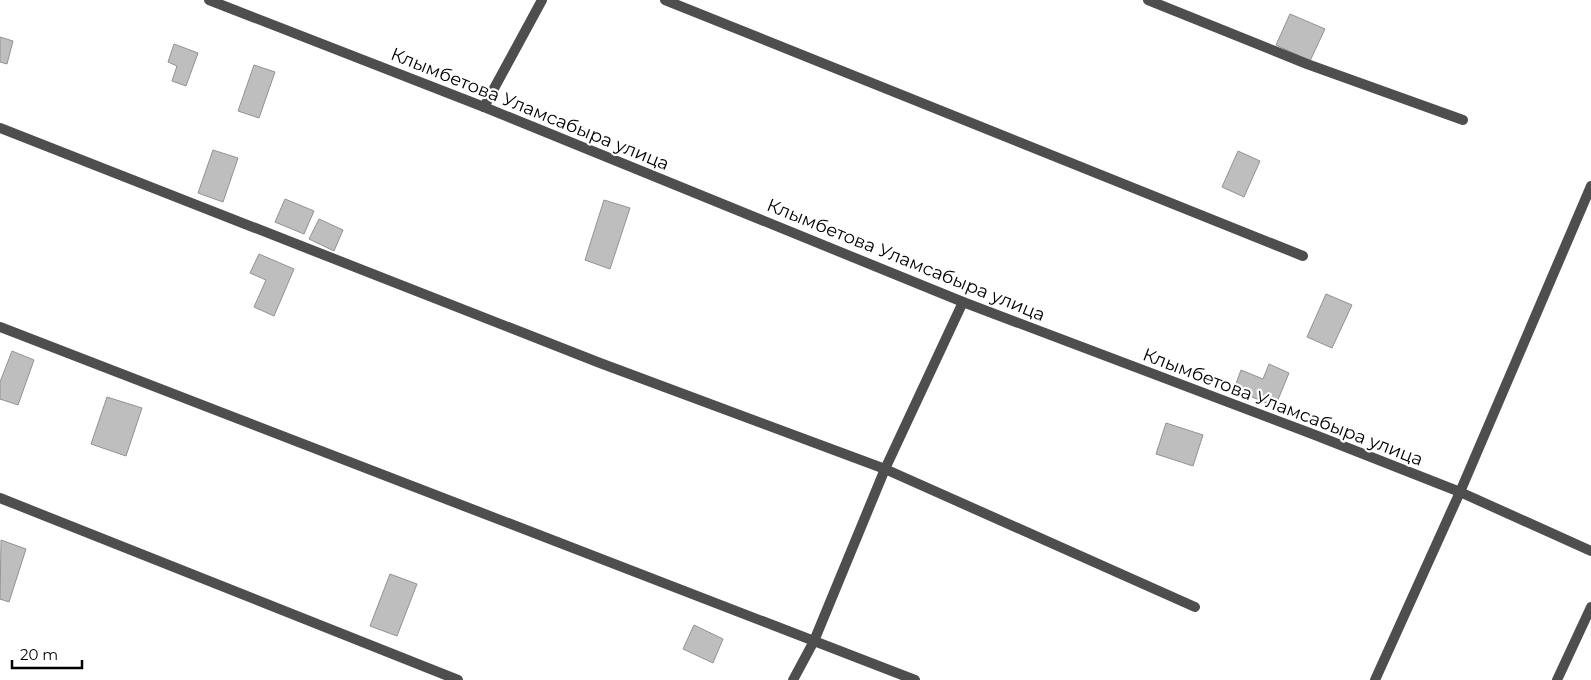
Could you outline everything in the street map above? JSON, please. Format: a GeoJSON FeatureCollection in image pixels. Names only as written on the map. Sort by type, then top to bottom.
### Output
{"type":"FeatureCollection","features":[{"type":"Feature","properties":{"kind":"street","name":"Клымбетова Уламсабыра улица"},"geometry":{"type":"LineString","coordinates":[[209,0],[484,107],[963,302],[1316,435],[1460,492],[1591,551]]}},
{"type":"Feature","properties":{"kind":"street"},"geometry":{"type":"LineString","coordinates":[[484,107],[542,0]]}},
{"type":"Feature","properties":{"kind":"street"},"geometry":{"type":"LineString","coordinates":[[665,0],[1303,256]]}},
{"type":"Feature","properties":{"kind":"street"},"geometry":{"type":"LineString","coordinates":[[1148,0],[1307,64],[1463,120]]}},
{"type":"Feature","properties":{"kind":"street"},"geometry":{"type":"LineString","coordinates":[[0,128],[600,363],[885,469],[1195,607]]}},
{"type":"Feature","properties":{"kind":"street"},"geometry":{"type":"LineString","coordinates":[[1374,680],[1460,492],[1591,186]]}},
{"type":"Feature","properties":{"kind":"street"},"geometry":{"type":"LineString","coordinates":[[793,680],[814,641],[885,469],[963,302]]}},
{"type":"Feature","properties":{"kind":"street"},"geometry":{"type":"LineString","coordinates":[[0,326],[915,680]]}},
{"type":"Feature","properties":{"kind":"street"},"geometry":{"type":"LineString","coordinates":[[0,498],[458,680]]}},
{"type":"Feature","properties":{"kind":"street"},"geometry":{"type":"LineString","coordinates":[[1556,680],[1591,607]]}},
{"type":"Feature","properties":{"kind":"building"},"geometry":{"type":"Polygon","coordinates":[[[1290,14],[1325,29],[1310,61],[1276,45],[1290,14]]]}},
{"type":"Feature","properties":{"kind":"building"},"geometry":{"type":"Polygon","coordinates":[[[0,37],[13,41],[7,64],[0,62],[0,37]]]}},
{"type":"Feature","properties":{"kind":"building"},"geometry":{"type":"Polygon","coordinates":[[[174,44],[198,53],[186,86],[172,81],[177,66],[168,62],[174,44]]]}},
{"type":"Feature","properties":{"kind":"building"},"geometry":{"type":"Polygon","coordinates":[[[254,65],[275,72],[259,118],[238,111],[254,65]]]}},
{"type":"Feature","properties":{"kind":"building"},"geometry":{"type":"Polygon","coordinates":[[[213,150],[238,158],[223,202],[198,193],[213,150]]]}},
{"type":"Feature","properties":{"kind":"building"},"geometry":{"type":"Polygon","coordinates":[[[1238,151],[1260,161],[1244,197],[1222,187],[1238,151]]]}},
{"type":"Feature","properties":{"kind":"building"},"geometry":{"type":"Polygon","coordinates":[[[285,199],[314,211],[304,234],[275,222],[285,199]]]}},
{"type":"Feature","properties":{"kind":"building"},"geometry":{"type":"Polygon","coordinates":[[[604,200],[630,208],[610,269],[585,260],[604,200]]]}},
{"type":"Feature","properties":{"kind":"building"},"geometry":{"type":"Polygon","coordinates":[[[319,219],[343,230],[334,251],[309,239],[319,219]]]}},
{"type":"Feature","properties":{"kind":"building"},"geometry":{"type":"Polygon","coordinates":[[[259,254],[294,269],[274,316],[254,307],[266,280],[250,273],[259,254]]]}},
{"type":"Feature","properties":{"kind":"building"},"geometry":{"type":"Polygon","coordinates":[[[1326,294],[1352,305],[1332,348],[1307,337],[1326,294]]]}},
{"type":"Feature","properties":{"kind":"building"},"geometry":{"type":"Polygon","coordinates":[[[12,351],[34,360],[18,405],[0,399],[0,382],[12,351]]]}},
{"type":"Feature","properties":{"kind":"building"},"geometry":{"type":"Polygon","coordinates":[[[1269,364],[1289,373],[1275,407],[1234,389],[1241,370],[1263,379],[1269,364]]]}},
{"type":"Feature","properties":{"kind":"building"},"geometry":{"type":"Polygon","coordinates":[[[107,397],[142,408],[126,456],[91,444],[107,397]]]}},
{"type":"Feature","properties":{"kind":"building"},"geometry":{"type":"Polygon","coordinates":[[[1166,423],[1203,435],[1193,466],[1156,454],[1166,423]]]}},
{"type":"Feature","properties":{"kind":"building"},"geometry":{"type":"Polygon","coordinates":[[[1,540],[26,549],[9,602],[0,599],[1,540]]]}},
{"type":"Feature","properties":{"kind":"building"},"geometry":{"type":"Polygon","coordinates":[[[390,574],[417,584],[397,636],[370,626],[390,574]]]}},
{"type":"Feature","properties":{"kind":"building"},"geometry":{"type":"Polygon","coordinates":[[[694,625],[723,639],[713,663],[683,649],[694,625]]]}}]}
